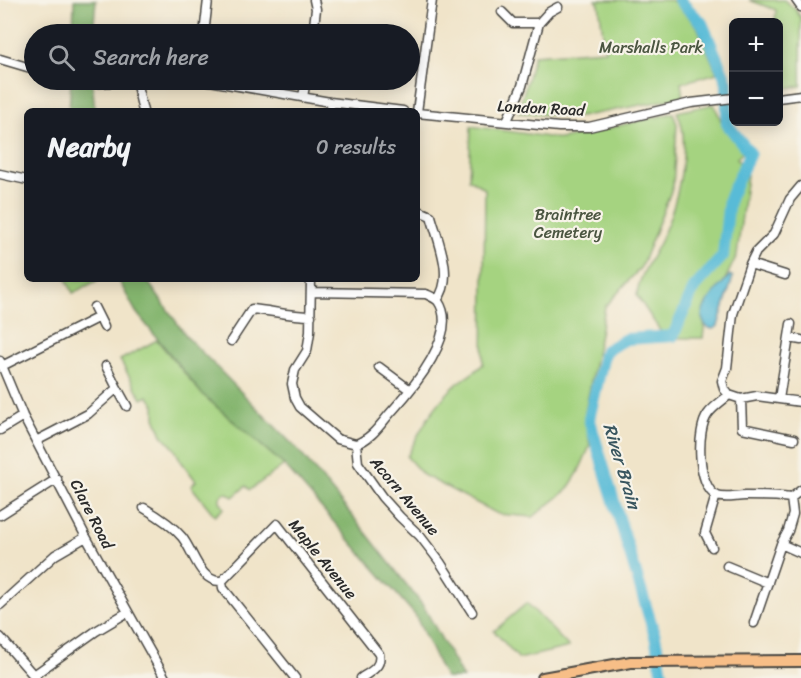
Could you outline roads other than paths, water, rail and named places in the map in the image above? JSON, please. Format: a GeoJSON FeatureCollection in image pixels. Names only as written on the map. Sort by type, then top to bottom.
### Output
{"type":"FeatureCollection","features":[{"type":"Feature","properties":{"kind":"main road"},"geometry":{"type":"LineString","coordinates":[[543,678],[635,662],[801,661]]}},
{"type":"Feature","properties":{"kind":"street"},"geometry":{"type":"LineString","coordinates":[[205,24],[208,0]]}},
{"type":"Feature","properties":{"kind":"street"},"geometry":{"type":"LineString","coordinates":[[314,0],[316,9],[314,24]]}},
{"type":"Feature","properties":{"kind":"street"},"geometry":{"type":"LineString","coordinates":[[420,90],[432,0]]}},
{"type":"Feature","properties":{"kind":"street"},"geometry":{"type":"LineString","coordinates":[[796,0],[801,7]]}},
{"type":"Feature","properties":{"kind":"street"},"geometry":{"type":"LineString","coordinates":[[507,121],[522,86],[538,23],[558,7]]}},
{"type":"Feature","properties":{"kind":"street"},"geometry":{"type":"LineString","coordinates":[[502,12],[513,23],[538,23]]}},
{"type":"Feature","properties":{"kind":"street"},"geometry":{"type":"LineString","coordinates":[[0,59],[24,66]]}},
{"type":"Feature","properties":{"kind":"street"},"geometry":{"type":"LineString","coordinates":[[138,90],[142,108]]}},
{"type":"Feature","properties":{"kind":"street"},"geometry":{"type":"LineString","coordinates":[[262,90],[303,97],[330,106],[359,108]]}},
{"type":"Feature","properties":{"kind":"street"},"geometry":{"type":"LineString","coordinates":[[303,97],[304,90]]}},
{"type":"Feature","properties":{"kind":"street"},"geometry":{"type":"LineString","coordinates":[[418,108],[420,90]]}},
{"type":"Feature","properties":{"kind":"street"},"geometry":{"type":"LineString","coordinates":[[783,97],[801,95]]}},
{"type":"Feature","properties":{"kind":"street"},"geometry":{"type":"LineString","coordinates":[[783,97],[801,102]]}},
{"type":"Feature","properties":{"kind":"street","name":"London Road"},"geometry":{"type":"LineString","coordinates":[[420,112],[559,127],[590,127],[691,103],[729,99]]}},
{"type":"Feature","properties":{"kind":"street"},"geometry":{"type":"LineString","coordinates":[[0,174],[24,179]]}},
{"type":"Feature","properties":{"kind":"street"},"geometry":{"type":"LineString","coordinates":[[801,186],[790,199],[774,234],[756,252],[750,264],[733,314],[726,368],[722,381],[729,395],[741,399],[757,396],[801,402]]}},
{"type":"Feature","properties":{"kind":"street"},"geometry":{"type":"LineString","coordinates":[[420,211],[430,216],[446,277],[444,292],[437,300]]}},
{"type":"Feature","properties":{"kind":"street"},"geometry":{"type":"LineString","coordinates":[[750,264],[785,275]]}},
{"type":"Feature","properties":{"kind":"street","name":"Acorn Avenue"},"geometry":{"type":"LineString","coordinates":[[311,282],[311,316],[307,351],[295,370],[292,384],[300,407],[337,439],[357,444],[358,464],[388,504],[427,544],[472,612]]}},
{"type":"Feature","properties":{"kind":"street"},"geometry":{"type":"LineString","coordinates":[[312,291],[426,294],[437,300],[443,315],[442,332],[437,351],[410,390],[370,437],[357,444]]}},
{"type":"Feature","properties":{"kind":"street"},"geometry":{"type":"LineString","coordinates":[[94,307],[104,327]]}},
{"type":"Feature","properties":{"kind":"street"},"geometry":{"type":"LineString","coordinates":[[231,340],[252,309],[311,316]]}},
{"type":"Feature","properties":{"kind":"street"},"geometry":{"type":"LineString","coordinates":[[1,364],[99,316]]}},
{"type":"Feature","properties":{"kind":"street"},"geometry":{"type":"LineString","coordinates":[[779,399],[791,324]]}},
{"type":"Feature","properties":{"kind":"street"},"geometry":{"type":"LineString","coordinates":[[789,338],[801,340]]}},
{"type":"Feature","properties":{"kind":"street","name":"Clare Road"},"geometry":{"type":"LineString","coordinates":[[1,364],[23,416],[86,537],[165,678]]}},
{"type":"Feature","properties":{"kind":"street"},"geometry":{"type":"LineString","coordinates":[[106,366],[127,406]]}},
{"type":"Feature","properties":{"kind":"street"},"geometry":{"type":"LineString","coordinates":[[379,367],[410,390]]}},
{"type":"Feature","properties":{"kind":"street"},"geometry":{"type":"LineString","coordinates":[[36,441],[88,414],[117,388]]}},
{"type":"Feature","properties":{"kind":"street"},"geometry":{"type":"LineString","coordinates":[[729,395],[707,414],[702,429],[702,472],[707,486],[716,495],[725,497],[791,498],[801,490]]}},
{"type":"Feature","properties":{"kind":"street"},"geometry":{"type":"LineString","coordinates":[[741,399],[742,428],[794,439]]}},
{"type":"Feature","properties":{"kind":"street"},"geometry":{"type":"LineString","coordinates":[[0,430],[23,416]]}},
{"type":"Feature","properties":{"kind":"street"},"geometry":{"type":"LineString","coordinates":[[0,515],[57,479]]}},
{"type":"Feature","properties":{"kind":"street"},"geometry":{"type":"LineString","coordinates":[[712,547],[705,533],[716,495]]}},
{"type":"Feature","properties":{"kind":"street"},"geometry":{"type":"LineString","coordinates":[[754,623],[781,544],[788,531],[793,514],[791,498]]}},
{"type":"Feature","properties":{"kind":"street"},"geometry":{"type":"LineString","coordinates":[[144,508],[160,517],[183,538],[204,573],[213,580],[222,581],[226,595],[296,678]]}},
{"type":"Feature","properties":{"kind":"street","name":"Maple Avenue"},"geometry":{"type":"LineString","coordinates":[[222,581],[277,524],[373,645],[380,658],[378,665],[361,678]]}},
{"type":"Feature","properties":{"kind":"street"},"geometry":{"type":"LineString","coordinates":[[0,605],[55,555],[86,537]]}},
{"type":"Feature","properties":{"kind":"street"},"geometry":{"type":"LineString","coordinates":[[781,544],[801,553]]}},
{"type":"Feature","properties":{"kind":"street"},"geometry":{"type":"LineString","coordinates":[[727,566],[768,583]]}},
{"type":"Feature","properties":{"kind":"street"},"geometry":{"type":"LineString","coordinates":[[0,637],[35,676],[96,631],[128,612]]}},
{"type":"Feature","properties":{"kind":"water"},"geometry":{"type":"Polygon","coordinates":[[[730,275],[733,277],[718,326],[714,329],[708,328],[702,319],[703,310],[713,294],[730,275]]]}},
{"type":"Feature","properties":{"kind":"waterway","name":"River Brain"},"geometry":{"type":"LineString","coordinates":[[663,678],[655,636],[589,419],[605,351],[626,339],[673,336],[694,288],[723,256],[729,199],[750,153],[727,124],[727,82],[702,23],[679,0]]}},
{"type":"Feature","properties":{"kind":"park label","name":"Marshalls Park"},"geometry":{"type":"Point","coordinates":[651,47]}},
{"type":"Feature","properties":{"kind":"park label","name":"Braintree Cemetery"},"geometry":{"type":"Point","coordinates":[568,223]}}]}
